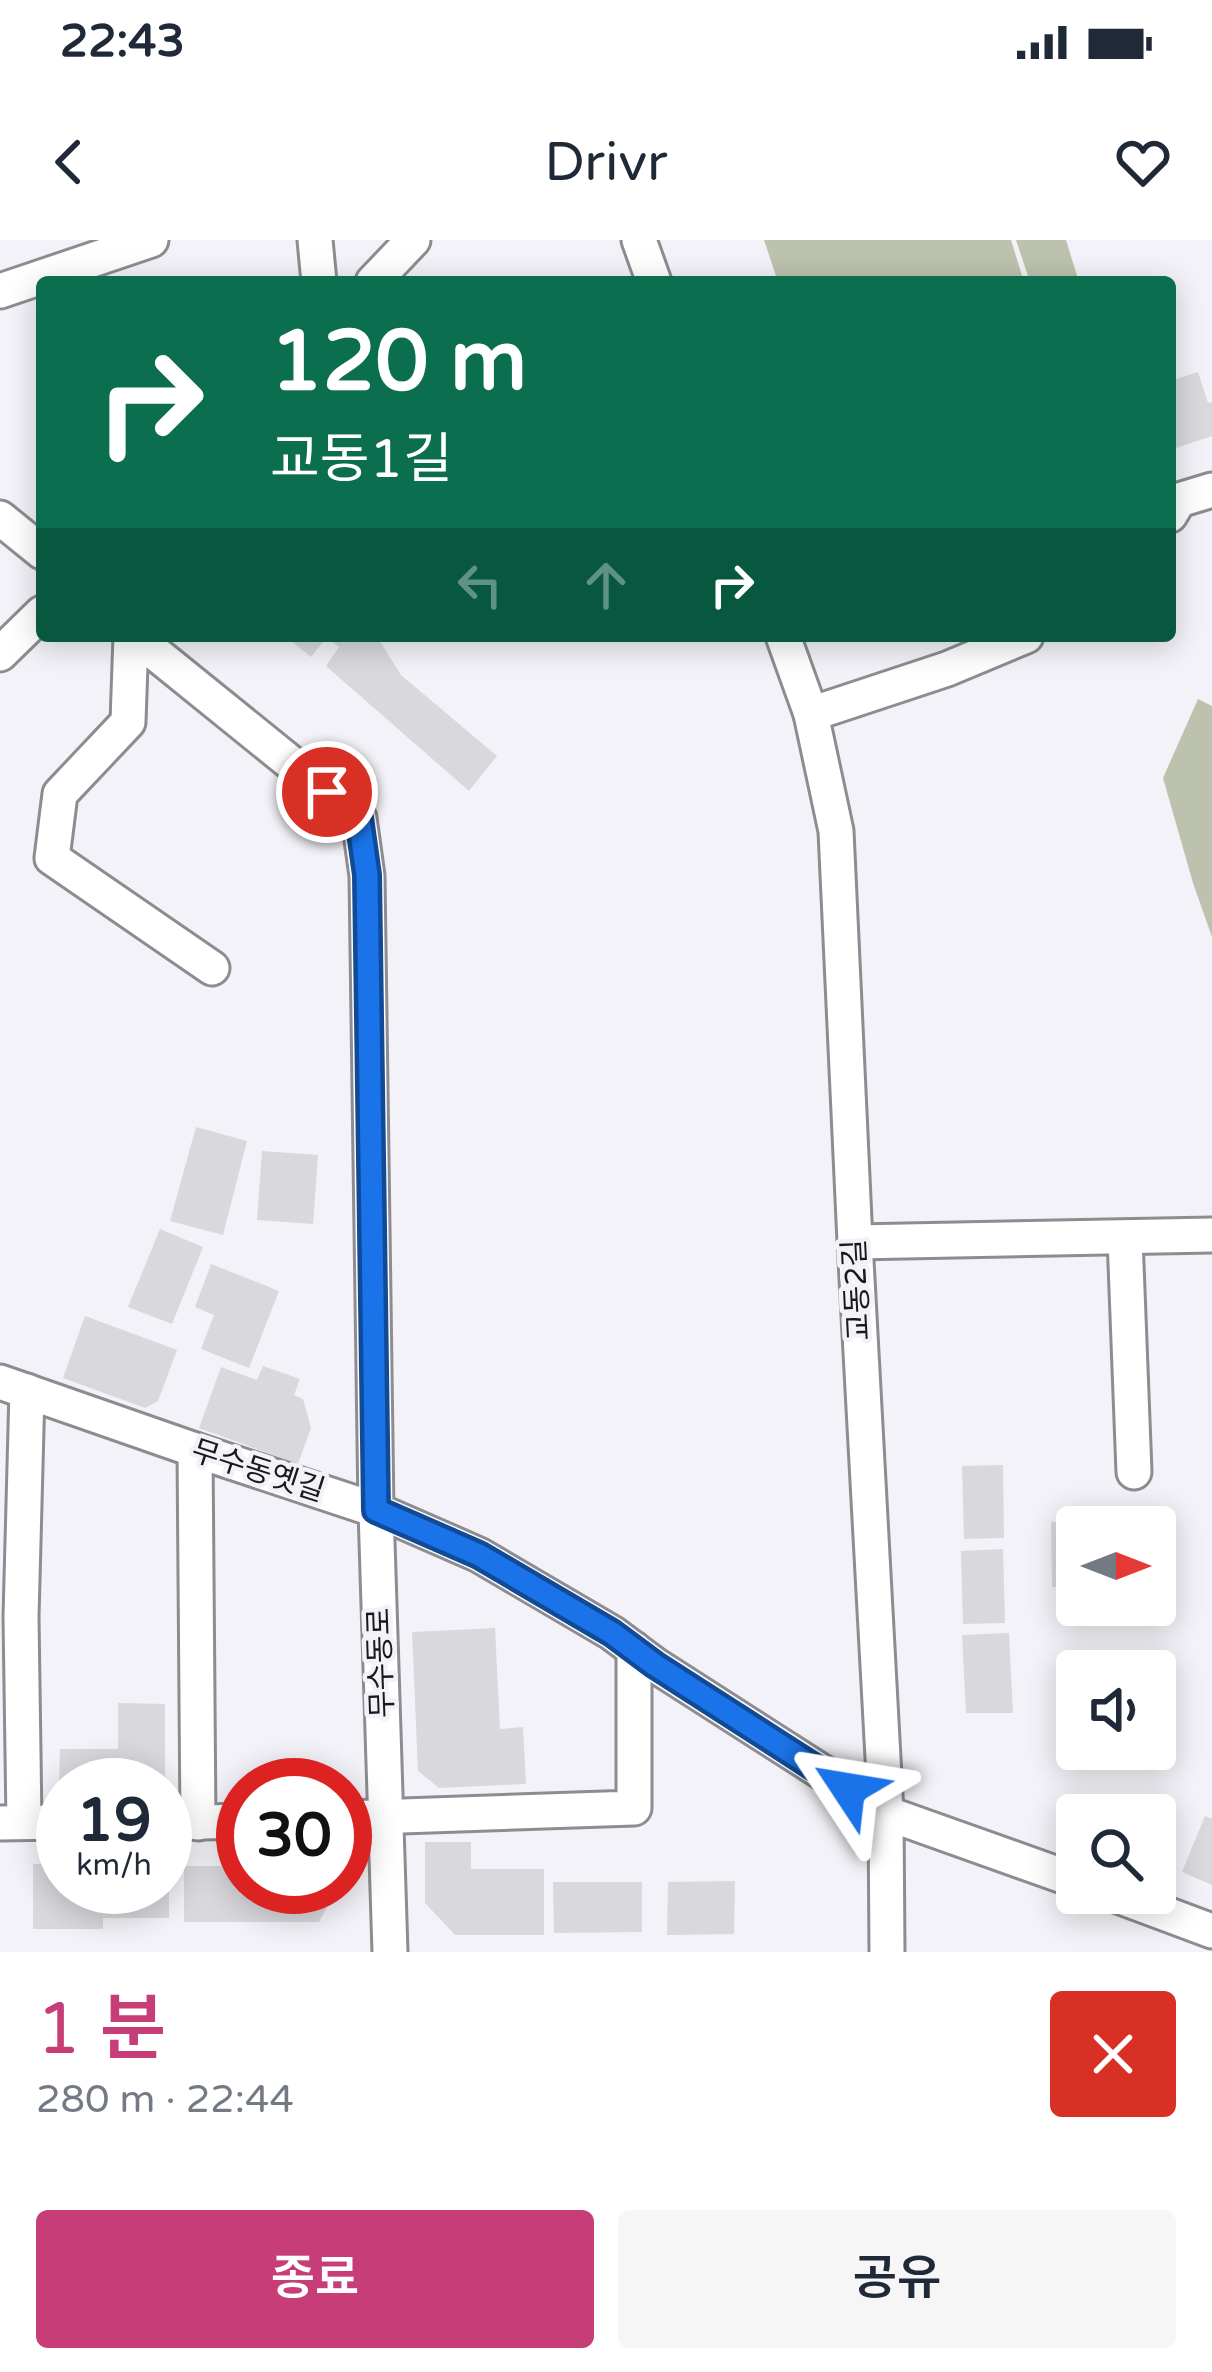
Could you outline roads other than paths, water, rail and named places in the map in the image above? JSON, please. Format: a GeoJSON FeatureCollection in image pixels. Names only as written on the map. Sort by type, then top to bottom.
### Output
{"type":"FeatureCollection","features":[{"type":"Feature","properties":{"kind":"street"},"geometry":{"type":"LineString","coordinates":[[44,276],[151,240]]}},
{"type":"Feature","properties":{"kind":"street"},"geometry":{"type":"LineString","coordinates":[[315,240],[318,276]]}},
{"type":"Feature","properties":{"kind":"street"},"geometry":{"type":"LineString","coordinates":[[379,276],[413,240]]}},
{"type":"Feature","properties":{"kind":"street"},"geometry":{"type":"LineString","coordinates":[[639,240],[652,276]]}},
{"type":"Feature","properties":{"kind":"street"},"geometry":{"type":"LineString","coordinates":[[0,291],[36,279]]}},
{"type":"Feature","properties":{"kind":"street"},"geometry":{"type":"LineString","coordinates":[[1176,505],[1212,490]]}},
{"type":"Feature","properties":{"kind":"street"},"geometry":{"type":"LineString","coordinates":[[0,518],[36,547]]}},
{"type":"Feature","properties":{"kind":"street"},"geometry":{"type":"LineString","coordinates":[[0,654],[36,619]]}},
{"type":"Feature","properties":{"kind":"street"},"geometry":{"type":"LineString","coordinates":[[133,642],[128,722],[60,794],[52,858],[212,968]]}},
{"type":"Feature","properties":{"kind":"street","name":"무수동로"},"geometry":{"type":"LineString","coordinates":[[140,642],[359,818],[367,875],[376,1510],[390,1952]]}},
{"type":"Feature","properties":{"kind":"street","name":"교동2길"},"geometry":{"type":"LineString","coordinates":[[785,642],[811,714],[836,831],[886,1813],[886,1952]]}},
{"type":"Feature","properties":{"kind":"street"},"geometry":{"type":"LineString","coordinates":[[811,714],[1012,642]]}},
{"type":"Feature","properties":{"kind":"street"},"geometry":{"type":"LineString","coordinates":[[855,1242],[1212,1235]]}},
{"type":"Feature","properties":{"kind":"street"},"geometry":{"type":"LineString","coordinates":[[1125,1238],[1134,1472]]}},
{"type":"Feature","properties":{"kind":"street"},"geometry":{"type":"LineString","coordinates":[[12,1822],[14,1386]]}},
{"type":"Feature","properties":{"kind":"street","name":"무수동옛길"},"geometry":{"type":"LineString","coordinates":[[14,1386],[376,1510],[479,1555],[612,1633],[886,1813],[1056,1874]]}},
{"type":"Feature","properties":{"kind":"street"},"geometry":{"type":"LineString","coordinates":[[183,1758],[195,1450]]}},
{"type":"Feature","properties":{"kind":"street"},"geometry":{"type":"LineString","coordinates":[[372,1817],[634,1808],[634,1649]]}},
{"type":"Feature","properties":{"kind":"street"},"geometry":{"type":"LineString","coordinates":[[1166,1914],[1212,1931]]}}]}
